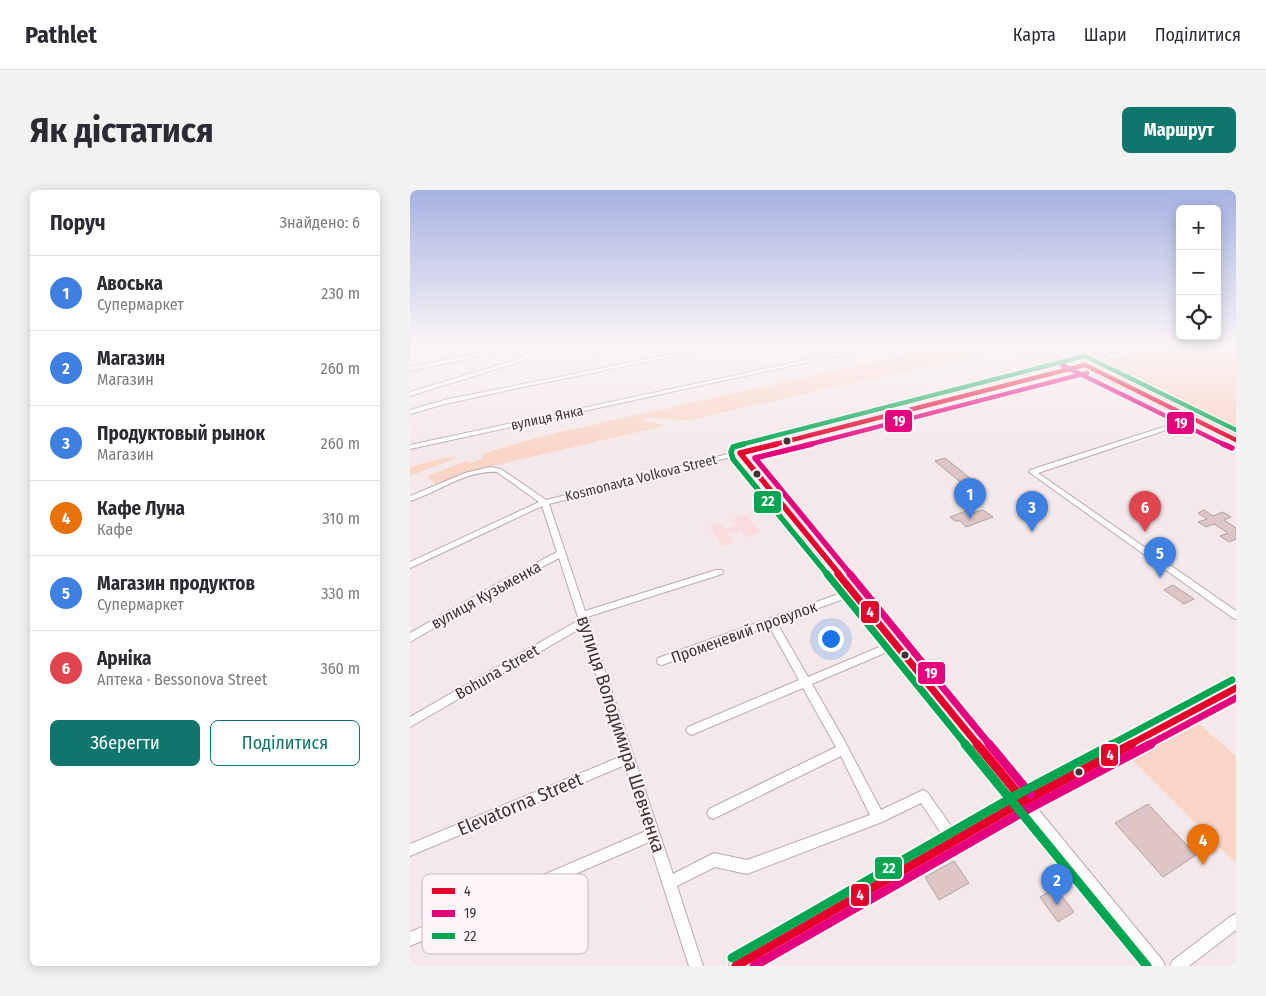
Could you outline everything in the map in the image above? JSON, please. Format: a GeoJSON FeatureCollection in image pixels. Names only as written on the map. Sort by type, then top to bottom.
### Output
{"type":"FeatureCollection","features":[{"type":"Feature","properties":{"kind":"street"},"geometry":{"type":"LineString","coordinates":[[410,394],[455,380]]}},
{"type":"Feature","properties":{"kind":"street"},"geometry":{"type":"LineString","coordinates":[[410,412],[444,402],[548,380]]}},
{"type":"Feature","properties":{"kind":"street","name":"вулиця Янка"},"geometry":{"type":"LineString","coordinates":[[410,448],[722,380]]}},
{"type":"Feature","properties":{"kind":"street","name":"Kosmonavta Volkova Street"},"geometry":{"type":"LineString","coordinates":[[410,565],[528,508],[1025,380]]}},
{"type":"Feature","properties":{"kind":"street"},"geometry":{"type":"LineString","coordinates":[[1115,380],[1236,440]]}},
{"type":"Feature","properties":{"kind":"street"},"geometry":{"type":"LineString","coordinates":[[1193,419],[1033,472],[1236,616]]}},
{"type":"Feature","properties":{"kind":"street"},"geometry":{"type":"LineString","coordinates":[[740,453],[1158,966]]}},
{"type":"Feature","properties":{"kind":"street"},"geometry":{"type":"LineString","coordinates":[[410,499],[464,476],[493,468],[499,470],[545,503]]}},
{"type":"Feature","properties":{"kind":"street","name":"вулиця Володимира Шевченка"},"geometry":{"type":"LineString","coordinates":[[545,503],[696,966]]}},
{"type":"Feature","properties":{"kind":"street","name":"вулиця Кузьменка"},"geometry":{"type":"LineString","coordinates":[[410,638],[496,588],[562,553]]}},
{"type":"Feature","properties":{"kind":"street","name":"Bohuna Street"},"geometry":{"type":"LineString","coordinates":[[410,722],[584,618],[719,572]]}},
{"type":"Feature","properties":{"kind":"street","name":"Променевий провулок"},"geometry":{"type":"LineString","coordinates":[[662,661],[854,592]]}},
{"type":"Feature","properties":{"kind":"street"},"geometry":{"type":"LineString","coordinates":[[772,622],[843,749],[878,818]]}},
{"type":"Feature","properties":{"kind":"street"},"geometry":{"type":"LineString","coordinates":[[692,730],[896,644]]}},
{"type":"Feature","properties":{"kind":"street"},"geometry":{"type":"LineString","coordinates":[[736,966],[1024,801],[1236,688]]}},
{"type":"Feature","properties":{"kind":"street"},"geometry":{"type":"LineString","coordinates":[[713,812],[843,749]]}},
{"type":"Feature","properties":{"kind":"street","name":"Elevatorna Street"},"geometry":{"type":"LineString","coordinates":[[410,850],[629,758]]}},
{"type":"Feature","properties":{"kind":"street"},"geometry":{"type":"LineString","coordinates":[[670,883],[714,860],[747,868],[878,818],[923,796],[954,841]]}},
{"type":"Feature","properties":{"kind":"street"},"geometry":{"type":"LineString","coordinates":[[561,874],[654,834]]}},
{"type":"Feature","properties":{"kind":"street"},"geometry":{"type":"LineString","coordinates":[[1177,966],[1236,921]]}},
{"type":"Feature","properties":{"kind":"street"},"geometry":{"type":"LineString","coordinates":[[410,939],[422,934]]}},
{"type":"Feature","properties":{"kind":"shaded area"},"geometry":{"type":"Polygon","coordinates":[[[792,380],[865,380],[689,420],[650,418],[642,421],[662,424],[664,426],[475,470],[437,485],[427,476],[466,461],[471,463],[482,459],[483,454],[560,432],[792,380]]]}},
{"type":"Feature","properties":{"kind":"shaded area"},"geometry":{"type":"Polygon","coordinates":[[[1122,380],[1236,380],[1236,436],[1122,380]]]}},
{"type":"Feature","properties":{"kind":"shaded area"},"geometry":{"type":"Polygon","coordinates":[[[458,457],[410,476],[410,467],[444,458],[458,457]]]}},
{"type":"Feature","properties":{"kind":"shaded area"},"geometry":{"type":"Polygon","coordinates":[[[747,515],[761,533],[746,537],[741,530],[728,534],[733,543],[722,547],[710,527],[720,523],[724,529],[736,525],[732,519],[747,515]]]}},
{"type":"Feature","properties":{"kind":"shaded area"},"geometry":{"type":"Polygon","coordinates":[[[1192,718],[1236,756],[1236,864],[1127,755],[1192,718]]]}},
{"type":"Feature","properties":{"kind":"building"},"geometry":{"type":"Polygon","coordinates":[[[945,458],[975,482],[965,486],[935,461],[945,458]]]}},
{"type":"Feature","properties":{"kind":"building"},"geometry":{"type":"Polygon","coordinates":[[[983,510],[993,517],[966,527],[960,521],[955,521],[950,517],[966,511],[969,514],[983,510]]]}},
{"type":"Feature","properties":{"kind":"building"},"geometry":{"type":"Polygon","coordinates":[[[1204,510],[1213,516],[1223,512],[1231,517],[1224,520],[1236,528],[1236,539],[1229,542],[1220,536],[1228,533],[1214,524],[1206,527],[1198,522],[1207,519],[1198,513],[1204,510]]]}},
{"type":"Feature","properties":{"kind":"building"},"geometry":{"type":"Polygon","coordinates":[[[1173,585],[1194,599],[1184,604],[1164,590],[1173,585]]]}},
{"type":"Feature","properties":{"kind":"building"},"geometry":{"type":"Polygon","coordinates":[[[1148,804],[1196,855],[1163,877],[1115,823],[1148,804]]]}},
{"type":"Feature","properties":{"kind":"building"},"geometry":{"type":"Polygon","coordinates":[[[954,861],[969,883],[939,900],[925,877],[954,861]]]}},
{"type":"Feature","properties":{"kind":"building"},"geometry":{"type":"Polygon","coordinates":[[[1056,888],[1074,912],[1058,922],[1040,897],[1056,888]]]}},
{"type":"Feature","properties":{"kind":"transit line","name":"22"},"geometry":{"type":"LineString","coordinates":[[991,380],[738,445],[733,447],[731,452],[733,459],[1147,966]]}},
{"type":"Feature","properties":{"kind":"transit line","name":"4"},"geometry":{"type":"LineString","coordinates":[[1024,801],[740,453],[1025,380]]}},
{"type":"Feature","properties":{"kind":"transit line","name":"19"},"geometry":{"type":"LineString","coordinates":[[1031,795],[755,458],[1059,380]]}},
{"type":"Feature","properties":{"kind":"transit line","name":"19"},"geometry":{"type":"LineString","coordinates":[[1093,380],[1232,448]]}},
{"type":"Feature","properties":{"kind":"transit line","name":"4"},"geometry":{"type":"LineString","coordinates":[[1116,380],[1236,440]]}},
{"type":"Feature","properties":{"kind":"transit line","name":"22"},"geometry":{"type":"LineString","coordinates":[[1134,380],[1236,430]]}},
{"type":"Feature","properties":{"kind":"transit line","name":"22"},"geometry":{"type":"LineString","coordinates":[[732,958],[1020,793],[1232,680]]}},
{"type":"Feature","properties":{"kind":"transit line","name":"4"},"geometry":{"type":"LineString","coordinates":[[736,966],[1024,801],[1236,688]]}},
{"type":"Feature","properties":{"kind":"transit line","name":"19"},"geometry":{"type":"LineString","coordinates":[[754,966],[1028,809],[1236,698]]}},
{"type":"Feature","properties":{"kind":"place","name":"Авоська"},"geometry":{"type":"Point","coordinates":[970,519]}},
{"type":"Feature","properties":{"kind":"place","name":"Продуктовый рынок"},"geometry":{"type":"Point","coordinates":[1032,532]}},
{"type":"Feature","properties":{"kind":"place","name":"Арніка"},"geometry":{"type":"Point","coordinates":[1145,532]}},
{"type":"Feature","properties":{"kind":"place","name":"Магазин продуктов"},"geometry":{"type":"Point","coordinates":[1160,578]}},
{"type":"Feature","properties":{"kind":"place","name":"Кафе Луна"},"geometry":{"type":"Point","coordinates":[1203,865]}},
{"type":"Feature","properties":{"kind":"place","name":"Магазин"},"geometry":{"type":"Point","coordinates":[1057,905]}}]}
